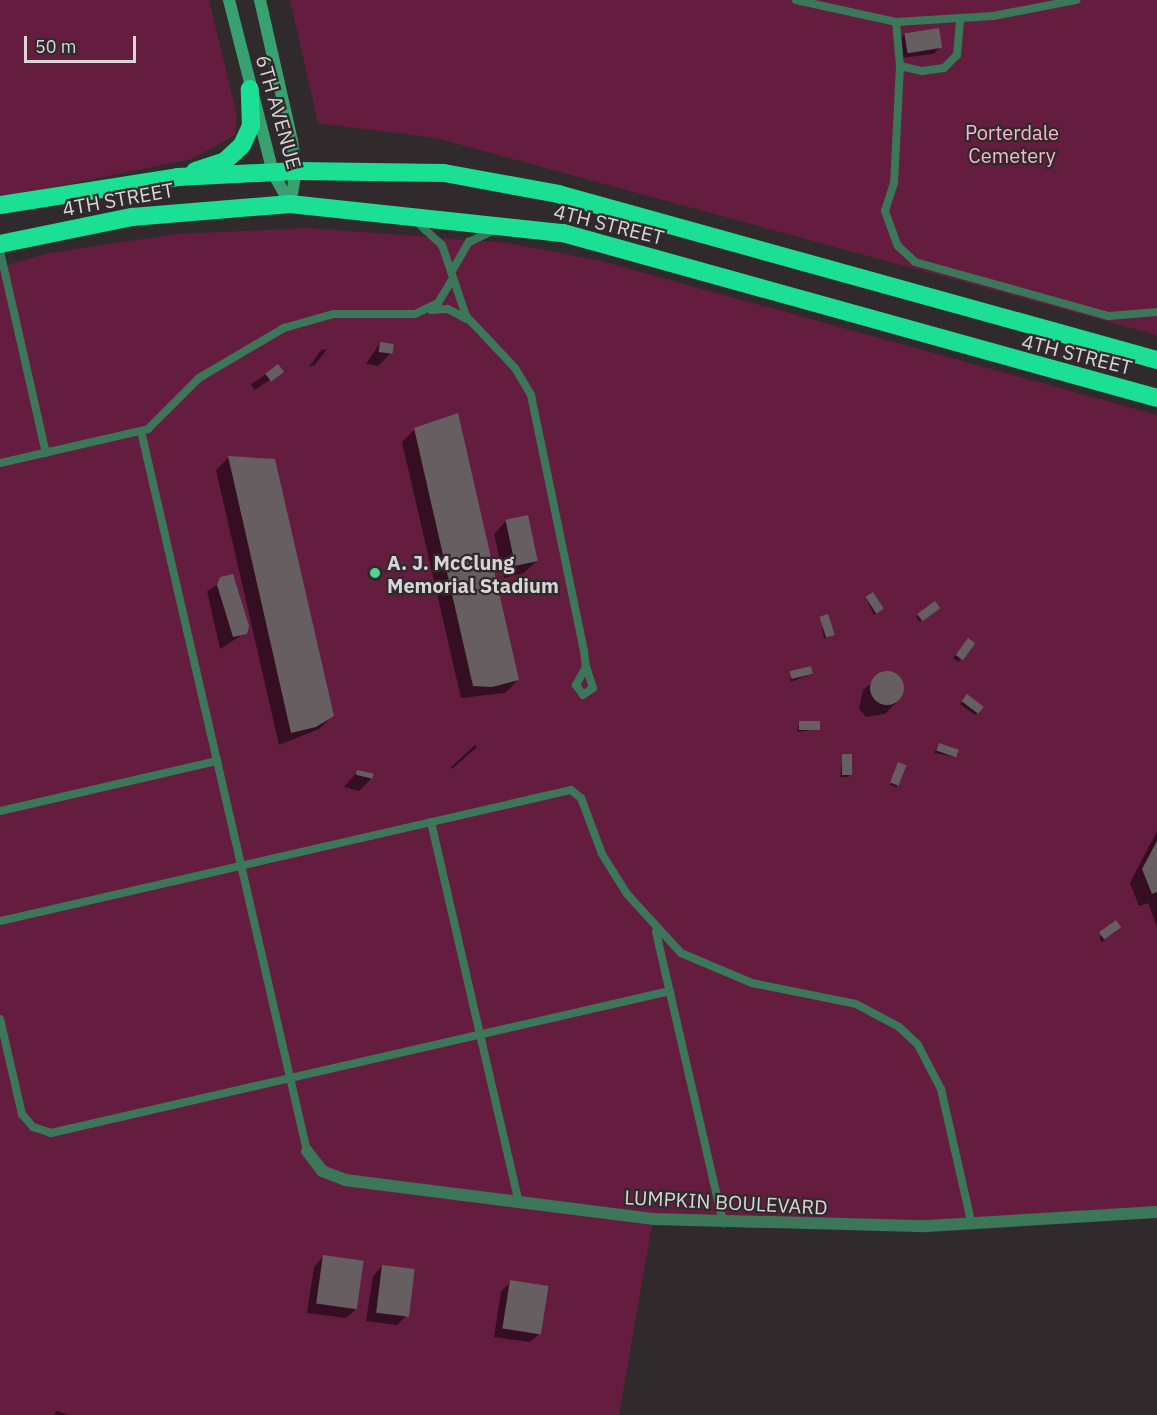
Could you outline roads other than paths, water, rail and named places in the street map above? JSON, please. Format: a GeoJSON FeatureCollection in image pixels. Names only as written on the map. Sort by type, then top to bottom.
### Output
{"type":"FeatureCollection","features":[{"type":"Feature","properties":{"kind":"highway"},"geometry":{"type":"LineString","coordinates":[[178,177],[225,160],[242,145],[251,126],[250,89]]}},
{"type":"Feature","properties":{"kind":"highway","name":"4TH STREET"},"geometry":{"type":"LineString","coordinates":[[0,205],[178,177],[296,171],[444,173],[558,194],[1157,360]]}},
{"type":"Feature","properties":{"kind":"highway","name":"4TH STREET"},"geometry":{"type":"LineString","coordinates":[[0,244],[132,217],[290,204],[512,226],[563,233],[1157,398]]}},
{"type":"Feature","properties":{"kind":"main road","name":"6TH AVENUE"},"geometry":{"type":"LineString","coordinates":[[229,0],[273,173],[290,204]]}},
{"type":"Feature","properties":{"kind":"main road","name":"6TH AVENUE"},"geometry":{"type":"LineString","coordinates":[[260,0],[296,171],[290,204]]}},
{"type":"Feature","properties":{"kind":"street","name":"LUMPKIN BOULEVARD"},"geometry":{"type":"LineString","coordinates":[[307,1152],[318,1168],[338,1179],[519,1204],[723,1224],[972,1225],[1157,1212]]}},
{"type":"Feature","properties":{"kind":"lane"},"geometry":{"type":"LineString","coordinates":[[796,0],[896,22],[960,18],[1076,0]]}},
{"type":"Feature","properties":{"kind":"lane"},"geometry":{"type":"LineString","coordinates":[[900,66],[944,68],[957,56],[960,18]]}},
{"type":"Feature","properties":{"kind":"lane"},"geometry":{"type":"LineString","coordinates":[[896,22],[900,66],[894,183],[885,211],[898,246],[915,262],[1109,316],[1157,312]]}},
{"type":"Feature","properties":{"kind":"lane"},"geometry":{"type":"LineString","coordinates":[[403,214],[437,238],[470,322]]}},
{"type":"Feature","properties":{"kind":"lane"},"geometry":{"type":"LineString","coordinates":[[425,311],[451,278],[469,242],[512,226]]}},
{"type":"Feature","properties":{"kind":"lane"},"geometry":{"type":"LineString","coordinates":[[0,251],[46,453]]}},
{"type":"Feature","properties":{"kind":"lane"},"geometry":{"type":"LineString","coordinates":[[0,463],[141,431],[156,424],[214,367],[284,327],[333,314],[448,309],[470,322],[515,368],[531,395],[586,667]]}},
{"type":"Feature","properties":{"kind":"lane"},"geometry":{"type":"LineString","coordinates":[[141,431],[307,1152]]}},
{"type":"Feature","properties":{"kind":"lane"},"geometry":{"type":"LineString","coordinates":[[0,811],[217,761]]}},
{"type":"Feature","properties":{"kind":"lane"},"geometry":{"type":"LineString","coordinates":[[0,921],[574,791],[612,872],[656,931],[713,970],[856,1004],[910,1036],[937,1077],[972,1225]]}},
{"type":"Feature","properties":{"kind":"lane"},"geometry":{"type":"LineString","coordinates":[[431,822],[519,1204]]}},
{"type":"Feature","properties":{"kind":"lane"},"geometry":{"type":"LineString","coordinates":[[656,931],[723,1224]]}},
{"type":"Feature","properties":{"kind":"lane"},"geometry":{"type":"LineString","coordinates":[[0,1019],[22,1114],[42,1132],[670,991]]}},
{"type":"Feature","properties":{"kind":"place","name":"A. J. McClung Memorial Stadium"},"geometry":{"type":"Point","coordinates":[375,573]}},
{"type":"Feature","properties":{"kind":"park label","name":"Porterdale Cemetery"},"geometry":{"type":"Point","coordinates":[1012,144]}}]}
